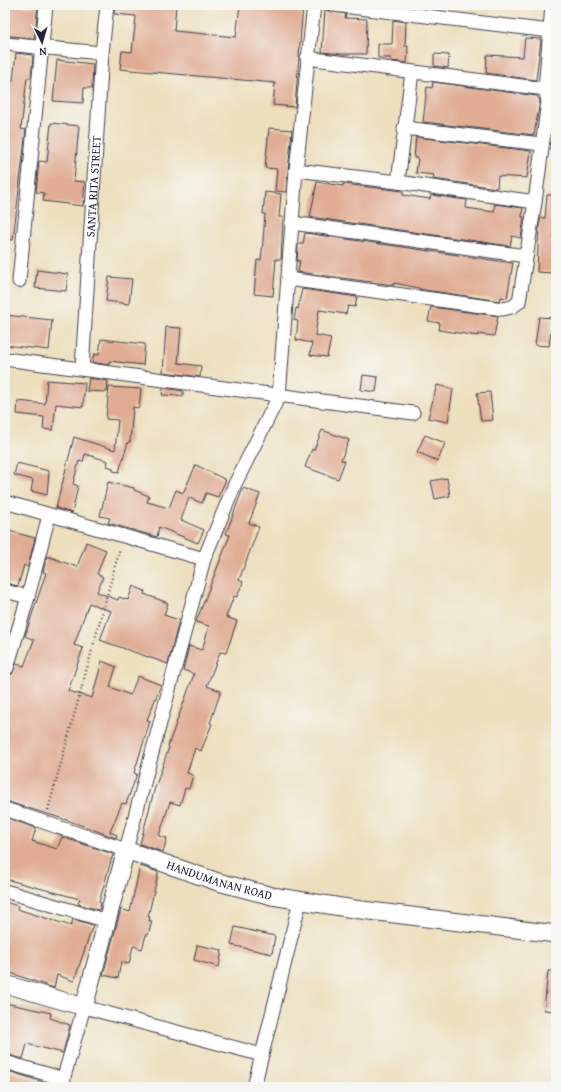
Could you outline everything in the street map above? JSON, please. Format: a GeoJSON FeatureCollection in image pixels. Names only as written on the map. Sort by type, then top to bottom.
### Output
{"type":"FeatureCollection","features":[{"type":"Feature","properties":{"kind":"street"},"geometry":{"type":"LineString","coordinates":[[19,281],[46,5]]}},
{"type":"Feature","properties":{"kind":"street","name":"SANTA RITA STREET"},"geometry":{"type":"LineString","coordinates":[[82,369],[102,53],[107,5]]}},
{"type":"Feature","properties":{"kind":"street"},"geometry":{"type":"LineString","coordinates":[[5,1062],[62,1083],[84,1007],[204,559],[235,484],[279,396],[296,170],[307,58],[314,5]]}},
{"type":"Feature","properties":{"kind":"street"},"geometry":{"type":"LineString","coordinates":[[334,5],[550,31]]}},
{"type":"Feature","properties":{"kind":"street"},"geometry":{"type":"LineString","coordinates":[[288,279],[503,309],[512,307],[519,302],[535,202],[541,144],[548,101],[545,89],[552,5]]}},
{"type":"Feature","properties":{"kind":"street"},"geometry":{"type":"LineString","coordinates":[[5,44],[102,53]]}},
{"type":"Feature","properties":{"kind":"street"},"geometry":{"type":"LineString","coordinates":[[307,58],[545,89]]}},
{"type":"Feature","properties":{"kind":"street"},"geometry":{"type":"LineString","coordinates":[[398,182],[412,72]]}},
{"type":"Feature","properties":{"kind":"street"},"geometry":{"type":"LineString","coordinates":[[404,128],[541,144]]}},
{"type":"Feature","properties":{"kind":"street"},"geometry":{"type":"LineString","coordinates":[[296,170],[398,182],[535,202]]}},
{"type":"Feature","properties":{"kind":"street"},"geometry":{"type":"LineString","coordinates":[[292,223],[526,256]]}},
{"type":"Feature","properties":{"kind":"street"},"geometry":{"type":"LineString","coordinates":[[5,358],[413,413]]}},
{"type":"Feature","properties":{"kind":"street"},"geometry":{"type":"LineString","coordinates":[[5,502],[124,534],[204,559]]}},
{"type":"Feature","properties":{"kind":"street"},"geometry":{"type":"LineString","coordinates":[[6,671],[28,597],[49,515]]}},
{"type":"Feature","properties":{"kind":"street"},"geometry":{"type":"LineString","coordinates":[[5,591],[28,597]]}},
{"type":"Feature","properties":{"kind":"street"},"geometry":{"type":"LineString","coordinates":[[5,809],[126,850]]}},
{"type":"Feature","properties":{"kind":"street","name":"HANDUMANAN ROAD"},"geometry":{"type":"LineString","coordinates":[[126,850],[244,890],[300,901],[556,934]]}},
{"type":"Feature","properties":{"kind":"street"},"geometry":{"type":"LineString","coordinates":[[5,891],[107,921]]}},
{"type":"Feature","properties":{"kind":"street"},"geometry":{"type":"LineString","coordinates":[[254,1087],[300,901]]}},
{"type":"Feature","properties":{"kind":"street"},"geometry":{"type":"LineString","coordinates":[[5,984],[262,1055]]}},
{"type":"Feature","properties":{"kind":"path"},"geometry":{"type":"LineString","coordinates":[[45,822],[124,534]]}},
{"type":"Feature","properties":{"kind":"building"},"geometry":{"type":"Polygon","coordinates":[[[5,5],[38,7],[34,39],[5,35],[5,5]]]}},
{"type":"Feature","properties":{"kind":"building"},"geometry":{"type":"Polygon","coordinates":[[[115,5],[176,5],[174,31],[236,37],[240,5],[303,5],[295,107],[273,105],[275,83],[120,69],[122,51],[132,52],[136,16],[114,14],[115,5]]]}},
{"type":"Feature","properties":{"kind":"building"},"geometry":{"type":"Polygon","coordinates":[[[325,10],[346,14],[345,18],[367,19],[366,54],[322,52],[325,10]]]}},
{"type":"Feature","properties":{"kind":"building"},"geometry":{"type":"Polygon","coordinates":[[[393,20],[406,22],[405,46],[408,46],[407,63],[391,61],[391,58],[378,58],[378,44],[392,44],[393,20]]]}},
{"type":"Feature","properties":{"kind":"building"},"geometry":{"type":"Polygon","coordinates":[[[525,38],[541,39],[536,80],[486,73],[487,55],[523,57],[525,38]]]}},
{"type":"Feature","properties":{"kind":"building"},"geometry":{"type":"Polygon","coordinates":[[[16,53],[32,55],[33,59],[31,78],[27,78],[21,129],[26,130],[13,240],[5,240],[5,81],[13,81],[16,53]]]}},
{"type":"Feature","properties":{"kind":"building"},"geometry":{"type":"Polygon","coordinates":[[[434,54],[449,55],[448,68],[434,66],[434,54]]]}},
{"type":"Feature","properties":{"kind":"building"},"geometry":{"type":"Polygon","coordinates":[[[57,60],[93,64],[92,88],[84,88],[83,103],[53,101],[57,60]]]}},
{"type":"Feature","properties":{"kind":"building"},"geometry":{"type":"Polygon","coordinates":[[[433,82],[537,96],[540,101],[534,135],[423,122],[427,87],[432,88],[433,82]]]}},
{"type":"Feature","properties":{"kind":"building"},"geometry":{"type":"Polygon","coordinates":[[[51,123],[79,126],[74,181],[85,182],[83,206],[43,201],[44,193],[36,192],[39,161],[47,162],[51,123]]]}},
{"type":"Feature","properties":{"kind":"building"},"geometry":{"type":"Polygon","coordinates":[[[269,128],[292,130],[286,192],[275,191],[277,169],[265,168],[269,128]]]}},
{"type":"Feature","properties":{"kind":"building"},"geometry":{"type":"Polygon","coordinates":[[[416,137],[531,151],[527,178],[498,176],[497,188],[433,179],[434,175],[416,173],[418,158],[414,158],[416,137]]]}},
{"type":"Feature","properties":{"kind":"building"},"geometry":{"type":"Polygon","coordinates":[[[317,182],[343,186],[343,184],[403,191],[403,195],[430,199],[431,195],[467,200],[466,208],[494,212],[495,204],[523,208],[522,217],[524,217],[521,238],[512,236],[510,246],[310,217],[317,182]]]}},
{"type":"Feature","properties":{"kind":"building"},"geometry":{"type":"Polygon","coordinates":[[[265,192],[281,194],[279,217],[283,217],[281,259],[276,259],[273,296],[254,294],[257,260],[261,260],[265,214],[263,214],[265,192]]]}},
{"type":"Feature","properties":{"kind":"building"},"geometry":{"type":"Polygon","coordinates":[[[547,195],[556,195],[556,232],[554,232],[552,273],[537,272],[539,225],[541,218],[545,218],[547,195]]]}},
{"type":"Feature","properties":{"kind":"building"},"geometry":{"type":"Polygon","coordinates":[[[305,233],[513,263],[507,298],[501,297],[500,301],[419,289],[394,283],[394,285],[298,272],[300,261],[297,261],[298,244],[303,244],[305,233]]]}},
{"type":"Feature","properties":{"kind":"building"},"geometry":{"type":"Polygon","coordinates":[[[37,270],[68,274],[66,291],[35,288],[37,270]]]}},
{"type":"Feature","properties":{"kind":"building"},"geometry":{"type":"Polygon","coordinates":[[[109,277],[132,279],[129,304],[106,301],[109,277]]]}},
{"type":"Feature","properties":{"kind":"building"},"geometry":{"type":"Polygon","coordinates":[[[302,289],[357,297],[355,307],[348,306],[346,314],[319,310],[315,335],[331,338],[327,357],[310,355],[312,343],[296,340],[298,321],[294,320],[302,289]]]}},
{"type":"Feature","properties":{"kind":"building"},"geometry":{"type":"Polygon","coordinates":[[[431,307],[498,316],[494,336],[478,334],[478,336],[439,330],[440,323],[428,321],[431,307]]]}},
{"type":"Feature","properties":{"kind":"building"},"geometry":{"type":"Polygon","coordinates":[[[5,315],[52,320],[49,350],[5,345],[5,315]]]}},
{"type":"Feature","properties":{"kind":"building"},"geometry":{"type":"Polygon","coordinates":[[[539,317],[553,318],[549,346],[535,345],[539,317]]]}},
{"type":"Feature","properties":{"kind":"building"},"geometry":{"type":"Polygon","coordinates":[[[166,327],[181,328],[178,363],[201,366],[200,377],[163,372],[166,327]]]}},
{"type":"Feature","properties":{"kind":"building"},"geometry":{"type":"Polygon","coordinates":[[[101,339],[145,344],[143,365],[109,361],[109,365],[92,362],[94,354],[99,355],[101,339]]]}},
{"type":"Feature","properties":{"kind":"building"},"geometry":{"type":"Polygon","coordinates":[[[363,375],[378,377],[376,392],[361,390],[363,375]]]}},
{"type":"Feature","properties":{"kind":"building"},"geometry":{"type":"Polygon","coordinates":[[[89,378],[108,381],[107,392],[87,391],[89,378]]]}},
{"type":"Feature","properties":{"kind":"building"},"geometry":{"type":"Polygon","coordinates":[[[47,380],[85,383],[83,407],[56,404],[53,430],[43,429],[44,417],[17,414],[18,401],[45,404],[47,380]]]}},
{"type":"Feature","properties":{"kind":"building"},"geometry":{"type":"Polygon","coordinates":[[[437,385],[453,389],[448,422],[428,418],[437,385]]]}},
{"type":"Feature","properties":{"kind":"building"},"geometry":{"type":"Polygon","coordinates":[[[109,387],[141,389],[139,408],[133,407],[130,442],[128,442],[119,472],[113,471],[113,468],[107,466],[108,461],[85,454],[83,462],[79,461],[73,484],[78,486],[72,513],[56,508],[74,437],[115,450],[118,420],[106,419],[109,387]]]}},
{"type":"Feature","properties":{"kind":"building"},"geometry":{"type":"Polygon","coordinates":[[[163,388],[183,391],[183,396],[162,395],[163,388]]]}},
{"type":"Feature","properties":{"kind":"building"},"geometry":{"type":"Polygon","coordinates":[[[490,392],[493,420],[481,421],[477,393],[490,392]]]}},
{"type":"Feature","properties":{"kind":"building"},"geometry":{"type":"Polygon","coordinates":[[[322,430],[349,440],[341,460],[345,461],[338,479],[305,467],[322,430]]]}},
{"type":"Feature","properties":{"kind":"building"},"geometry":{"type":"Polygon","coordinates":[[[425,435],[445,443],[438,461],[417,452],[425,435]]]}},
{"type":"Feature","properties":{"kind":"building"},"geometry":{"type":"Polygon","coordinates":[[[17,463],[49,471],[47,495],[31,491],[33,480],[14,475],[17,463]]]}},
{"type":"Feature","properties":{"kind":"building"},"geometry":{"type":"Polygon","coordinates":[[[196,465],[226,480],[218,497],[206,493],[202,503],[189,498],[181,520],[204,530],[198,543],[159,527],[157,537],[108,523],[110,518],[100,516],[108,482],[134,488],[134,490],[149,496],[147,502],[169,508],[176,490],[183,493],[196,465]]]}},
{"type":"Feature","properties":{"kind":"building"},"geometry":{"type":"Polygon","coordinates":[[[447,478],[450,496],[435,499],[431,481],[447,478]]]}},
{"type":"Feature","properties":{"kind":"building"},"geometry":{"type":"Polygon","coordinates":[[[243,488],[260,494],[249,523],[259,527],[239,580],[243,582],[237,597],[234,596],[226,617],[237,621],[226,653],[220,652],[207,686],[221,691],[210,723],[212,724],[201,751],[195,748],[187,773],[193,775],[189,789],[185,788],[180,805],[170,802],[159,836],[167,838],[163,852],[140,844],[154,791],[169,747],[168,746],[194,674],[183,670],[189,646],[202,650],[209,626],[196,622],[230,535],[226,534],[243,488]]]}},
{"type":"Feature","properties":{"kind":"building"},"geometry":{"type":"Polygon","coordinates":[[[5,530],[35,538],[28,567],[24,565],[18,586],[5,583],[5,530]]]}},
{"type":"Feature","properties":{"kind":"building"},"geometry":{"type":"Polygon","coordinates":[[[86,542],[106,550],[97,574],[103,577],[97,592],[118,600],[119,597],[128,600],[133,586],[145,591],[144,594],[168,603],[164,615],[179,620],[168,664],[100,640],[111,611],[89,603],[74,645],[83,648],[68,691],[92,698],[102,661],[116,667],[110,687],[130,695],[138,676],[161,685],[147,720],[150,721],[134,773],[137,774],[126,804],[122,803],[110,832],[117,835],[116,838],[67,820],[5,801],[5,707],[9,694],[5,693],[5,676],[12,674],[16,664],[24,666],[34,640],[25,636],[46,573],[43,572],[47,556],[77,567],[86,542]]]}},
{"type":"Feature","properties":{"kind":"building"},"geometry":{"type":"Polygon","coordinates":[[[5,817],[36,828],[32,841],[57,849],[62,837],[113,854],[99,902],[101,903],[99,910],[78,904],[80,899],[5,879],[5,817]]]}},
{"type":"Feature","properties":{"kind":"building"},"geometry":{"type":"Polygon","coordinates":[[[140,866],[158,872],[148,917],[150,917],[149,921],[152,921],[148,935],[146,935],[142,949],[133,946],[129,964],[121,962],[118,978],[103,975],[121,909],[130,912],[140,866]]]}},
{"type":"Feature","properties":{"kind":"building"},"geometry":{"type":"Polygon","coordinates":[[[5,902],[18,906],[17,909],[71,926],[73,919],[93,925],[74,981],[57,975],[54,988],[5,971],[5,902]]]}},
{"type":"Feature","properties":{"kind":"building"},"geometry":{"type":"Polygon","coordinates":[[[235,927],[275,936],[272,954],[231,945],[235,927]]]}},
{"type":"Feature","properties":{"kind":"building"},"geometry":{"type":"Polygon","coordinates":[[[197,945],[222,950],[219,967],[194,960],[197,945]]]}},
{"type":"Feature","properties":{"kind":"building"},"geometry":{"type":"Polygon","coordinates":[[[548,971],[556,971],[556,1011],[544,1010],[548,971]]]}},
{"type":"Feature","properties":{"kind":"building"},"geometry":{"type":"Polygon","coordinates":[[[5,1003],[51,1013],[50,1018],[70,1025],[63,1053],[27,1044],[23,1059],[5,1054],[5,1003]]]}},
{"type":"Feature","properties":{"kind":"building"},"geometry":{"type":"Polygon","coordinates":[[[5,1070],[46,1083],[45,1087],[5,1087],[5,1070]]]}}]}
